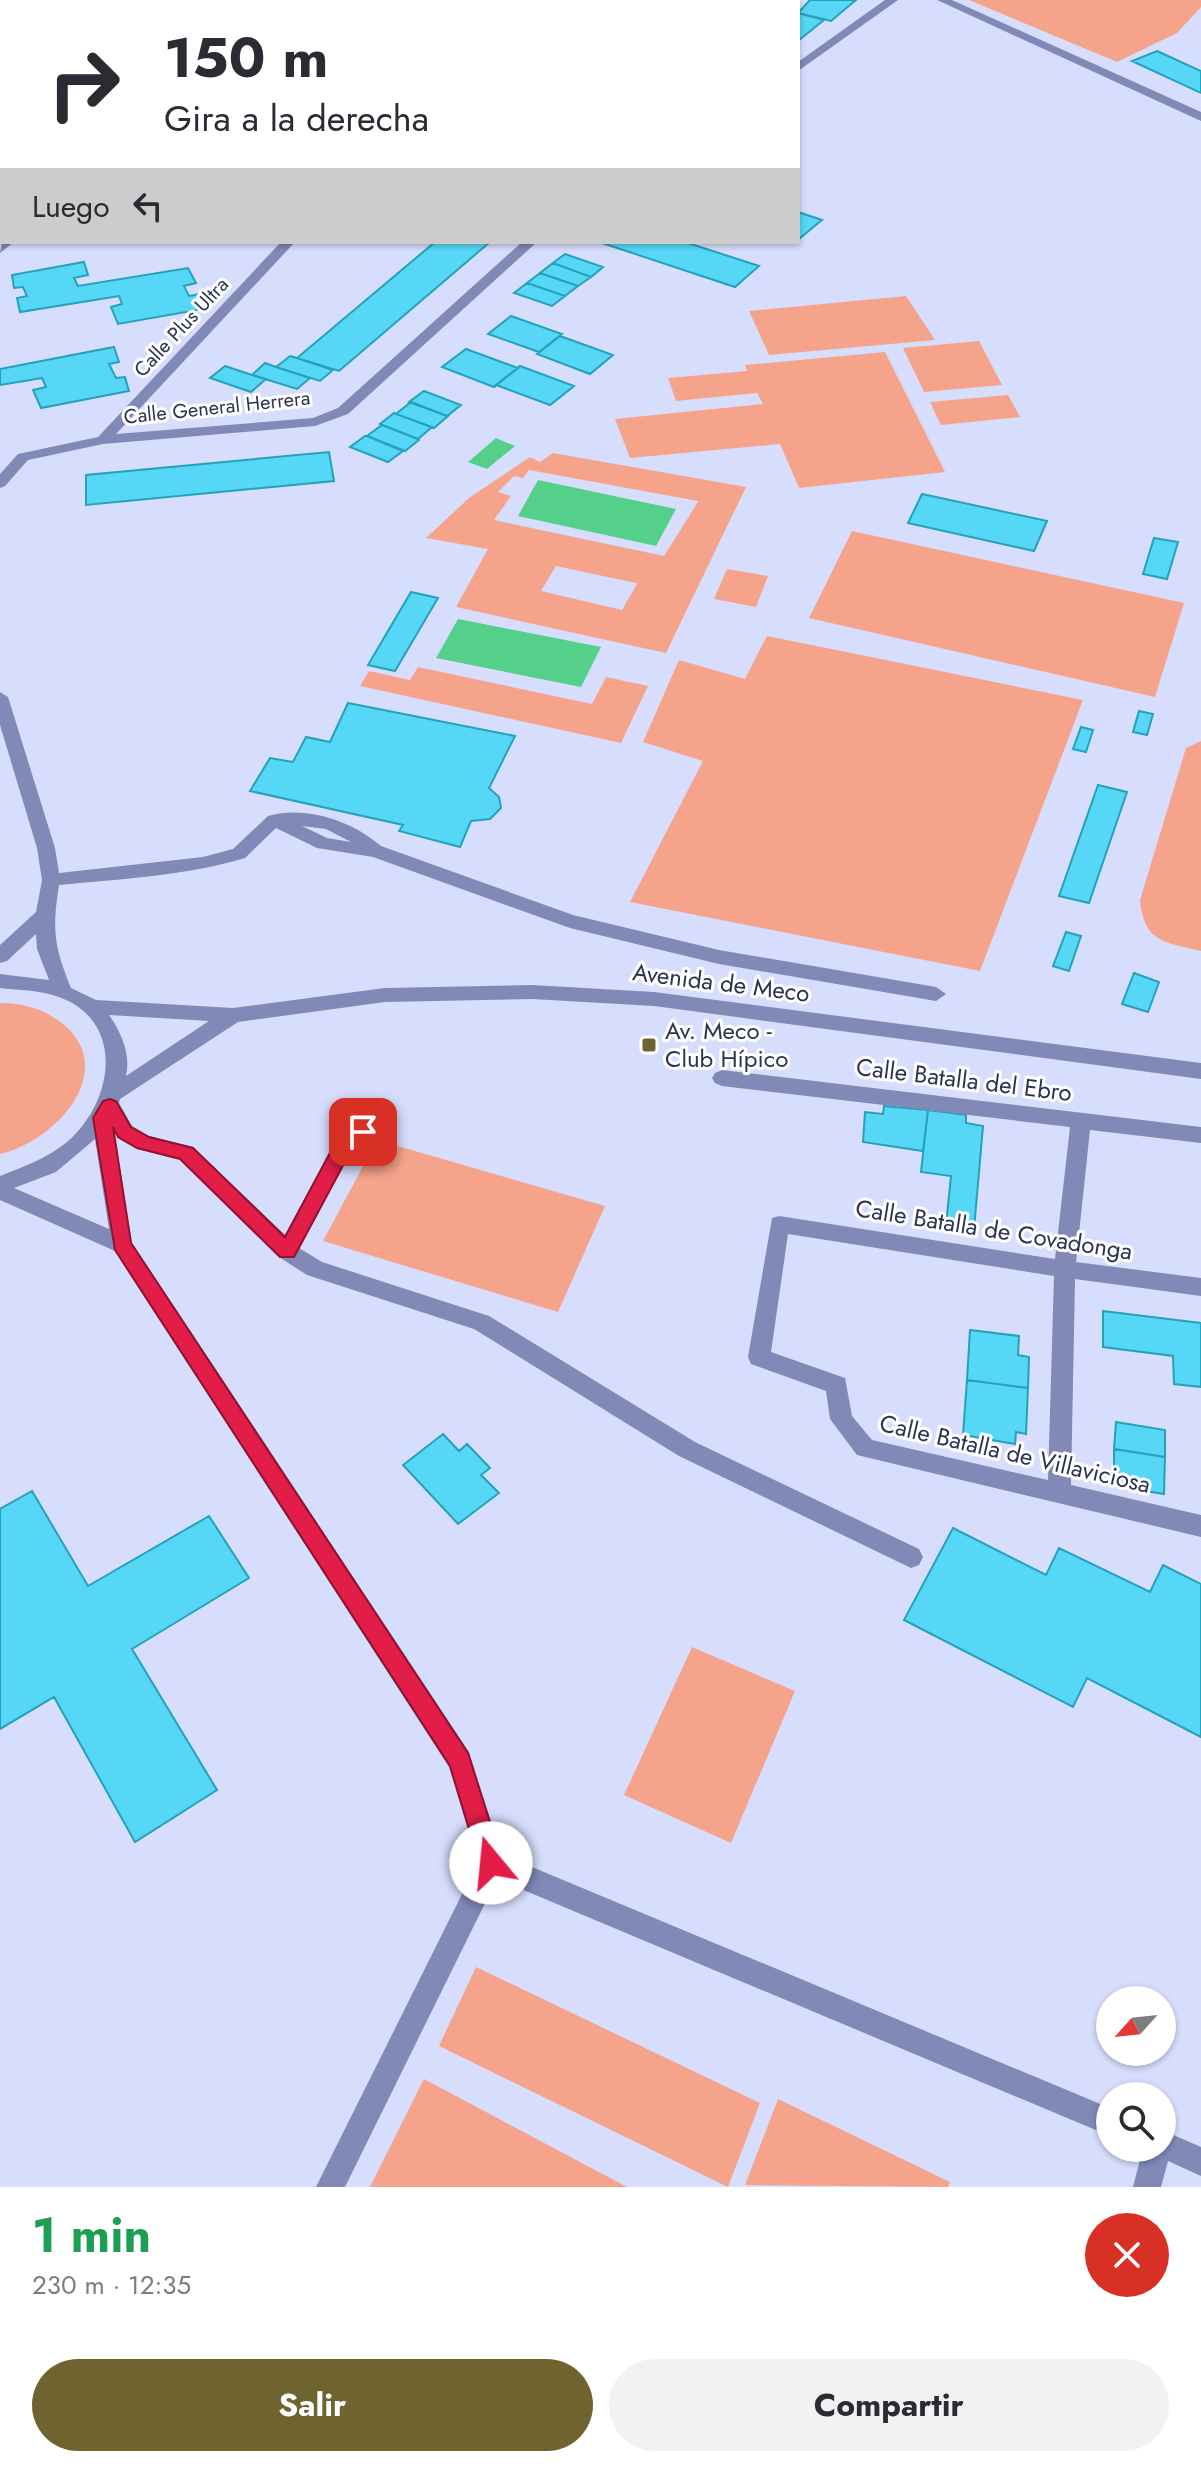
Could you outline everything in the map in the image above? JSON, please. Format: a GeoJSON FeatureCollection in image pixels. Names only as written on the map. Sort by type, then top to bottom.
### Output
{"type":"FeatureCollection","features":[{"type":"Feature","properties":{"kind":"street"},"geometry":{"type":"LineString","coordinates":[[800,66],[892,0]]}},
{"type":"Feature","properties":{"kind":"street"},"geometry":{"type":"LineString","coordinates":[[943,0],[1201,117]]}},
{"type":"Feature","properties":{"kind":"street","name":"Calle Plus Ultra"},"geometry":{"type":"LineString","coordinates":[[103,440],[286,244]]}},
{"type":"Feature","properties":{"kind":"street","name":"Calle General Herrera"},"geometry":{"type":"LineString","coordinates":[[0,483],[23,457],[103,440],[315,422],[343,411],[528,244]]}},
{"type":"Feature","properties":{"kind":"street"},"geometry":{"type":"LineString","coordinates":[[0,697],[46,848],[51,880],[45,915],[46,949],[63,991]]}},
{"type":"Feature","properties":{"kind":"street"},"geometry":{"type":"LineString","coordinates":[[51,880],[203,863],[239,854],[274,820],[323,844],[375,851],[570,921],[719,957],[936,994]]}},
{"type":"Feature","properties":{"kind":"street"},"geometry":{"type":"LineString","coordinates":[[0,956],[45,915]]}},
{"type":"Feature","properties":{"kind":"street"},"geometry":{"type":"LineString","coordinates":[[0,981],[40,983],[63,991],[91,1007],[107,1025],[117,1046],[119,1069],[109,1106],[122,1245],[460,1761],[491,1863],[330,2187]]}},
{"type":"Feature","properties":{"kind":"street","name":"Avenida de Meco"},"geometry":{"type":"LineString","coordinates":[[91,1007],[233,1015],[385,995],[547,993],[654,999],[1201,1071]]}},
{"type":"Feature","properties":{"kind":"street","name":"Avenida de Meco"},"geometry":{"type":"LineString","coordinates":[[0,1185],[42,1170],[65,1155],[86,1138],[109,1106],[233,1015]]}},
{"type":"Feature","properties":{"kind":"street","name":"Calle Batalla del Ebro"},"geometry":{"type":"LineString","coordinates":[[722,1078],[1201,1135]]}},
{"type":"Feature","properties":{"kind":"street"},"geometry":{"type":"LineString","coordinates":[[109,1106],[125,1132],[144,1143],[186,1153],[287,1251],[315,1269],[481,1322],[687,1449],[911,1557]]}},
{"type":"Feature","properties":{"kind":"street"},"geometry":{"type":"LineString","coordinates":[[1059,1492],[1065,1269],[1081,1119]]}},
{"type":"Feature","properties":{"kind":"street"},"geometry":{"type":"LineString","coordinates":[[287,1251],[347,1139],[363,1132]]}},
{"type":"Feature","properties":{"kind":"street"},"geometry":{"type":"LineString","coordinates":[[0,1192],[28,1201],[122,1245]]}},
{"type":"Feature","properties":{"kind":"street","name":"Calle Batalla de Covadonga"},"geometry":{"type":"LineString","coordinates":[[779,1224],[1201,1287]]}},
{"type":"Feature","properties":{"kind":"street","name":"Calle Batalla de Villaviciosa"},"geometry":{"type":"LineString","coordinates":[[779,1224],[759,1357],[837,1385],[841,1419],[865,1448],[1201,1526]]}},
{"type":"Feature","properties":{"kind":"street"},"geometry":{"type":"LineString","coordinates":[[491,1863],[1096,2116]]}},
{"type":"Feature","properties":{"kind":"street"},"geometry":{"type":"LineString","coordinates":[[1176,2150],[1201,2162]]}},
{"type":"Feature","properties":{"kind":"street"},"geometry":{"type":"LineString","coordinates":[[1147,2187],[1153,2162]]}},
{"type":"Feature","properties":{"kind":"shaded area"},"geometry":{"type":"Polygon","coordinates":[[[969,0],[1201,0],[1201,7],[1177,33],[1117,62],[969,0]]]}},
{"type":"Feature","properties":{"kind":"shaded area"},"geometry":{"type":"Polygon","coordinates":[[[906,296],[935,340],[769,355],[749,311],[906,296]]]}},
{"type":"Feature","properties":{"kind":"shaded area"},"geometry":{"type":"Polygon","coordinates":[[[979,341],[1002,385],[924,392],[903,348],[979,341]]]}},
{"type":"Feature","properties":{"kind":"shaded area"},"geometry":{"type":"Polygon","coordinates":[[[885,352],[945,472],[799,488],[780,444],[630,458],[615,419],[763,404],[757,393],[676,401],[668,378],[747,371],[745,365],[885,352]]]}},
{"type":"Feature","properties":{"kind":"shaded area"},"geometry":{"type":"Polygon","coordinates":[[[1008,395],[1020,417],[941,425],[930,402],[1008,395]]]}},
{"type":"Feature","properties":{"kind":"shaded area"},"geometry":{"type":"Polygon","coordinates":[[[496,438],[515,446],[487,469],[468,462],[496,438]]]}},
{"type":"Feature","properties":{"kind":"shaded area"},"geometry":{"type":"Polygon","coordinates":[[[553,453],[746,487],[666,653],[456,607],[488,549],[426,538],[469,498],[530,457],[540,462],[553,453]],[[529,470],[523,478],[514,476],[498,492],[511,496],[494,520],[664,556],[698,502],[698,501],[529,470]],[[556,566],[541,591],[622,610],[637,584],[636,583],[556,566]]]}},
{"type":"Feature","properties":{"kind":"shaded area"},"geometry":{"type":"Polygon","coordinates":[[[538,480],[676,509],[656,546],[518,516],[538,480]]]}},
{"type":"Feature","properties":{"kind":"shaded area"},"geometry":{"type":"Polygon","coordinates":[[[852,531],[1184,603],[1155,697],[809,618],[852,531]]]}},
{"type":"Feature","properties":{"kind":"shaded area"},"geometry":{"type":"Polygon","coordinates":[[[727,569],[768,576],[756,607],[714,599],[727,569]]]}},
{"type":"Feature","properties":{"kind":"shaded area"},"geometry":{"type":"Polygon","coordinates":[[[458,619],[601,647],[581,687],[436,658],[458,619]]]}},
{"type":"Feature","properties":{"kind":"shaded area"},"geometry":{"type":"Polygon","coordinates":[[[767,636],[1083,700],[980,971],[630,902],[703,761],[643,742],[679,660],[745,679],[767,636]]]}},
{"type":"Feature","properties":{"kind":"shaded area"},"geometry":{"type":"Polygon","coordinates":[[[418,667],[592,704],[606,677],[648,686],[621,743],[360,686],[369,671],[410,680],[418,667]]]}},
{"type":"Feature","properties":{"kind":"shaded area"},"geometry":{"type":"Polygon","coordinates":[[[1201,741],[1201,951],[1167,942],[1152,933],[1142,914],[1140,900],[1186,748],[1201,741]]]}},
{"type":"Feature","properties":{"kind":"shaded area"},"geometry":{"type":"Polygon","coordinates":[[[0,1003],[41,1011],[74,1035],[84,1055],[84,1076],[76,1097],[44,1133],[0,1154],[0,1003]]]}},
{"type":"Feature","properties":{"kind":"shaded area"},"geometry":{"type":"Polygon","coordinates":[[[377,1140],[605,1206],[558,1312],[323,1241],[377,1140]]]}},
{"type":"Feature","properties":{"kind":"shaded area"},"geometry":{"type":"Polygon","coordinates":[[[692,1647],[795,1691],[731,1843],[624,1795],[692,1647]]]}},
{"type":"Feature","properties":{"kind":"shaded area"},"geometry":{"type":"Polygon","coordinates":[[[476,1967],[760,2103],[728,2187],[439,2046],[476,1967]]]}},
{"type":"Feature","properties":{"kind":"shaded area"},"geometry":{"type":"Polygon","coordinates":[[[424,2079],[627,2187],[370,2187],[424,2079]]]}},
{"type":"Feature","properties":{"kind":"shaded area"},"geometry":{"type":"Polygon","coordinates":[[[778,2099],[950,2182],[948,2187],[745,2185],[778,2099]]]}},
{"type":"Feature","properties":{"kind":"building"},"geometry":{"type":"Polygon","coordinates":[[[810,0],[856,0],[831,21],[800,13],[810,0]]]}},
{"type":"Feature","properties":{"kind":"building"},"geometry":{"type":"Polygon","coordinates":[[[800,14],[824,20],[800,39],[800,14]]]}},
{"type":"Feature","properties":{"kind":"building"},"geometry":{"type":"Polygon","coordinates":[[[1157,51],[1201,71],[1201,93],[1132,61],[1157,51]]]}},
{"type":"Feature","properties":{"kind":"building"},"geometry":{"type":"Polygon","coordinates":[[[800,213],[822,220],[800,238],[800,213]]]}},
{"type":"Feature","properties":{"kind":"building"},"geometry":{"type":"Polygon","coordinates":[[[433,244],[488,244],[339,371],[297,358],[433,244]]]}},
{"type":"Feature","properties":{"kind":"building"},"geometry":{"type":"Polygon","coordinates":[[[605,244],[691,244],[759,266],[735,287],[605,244]]]}},
{"type":"Feature","properties":{"kind":"building"},"geometry":{"type":"Polygon","coordinates":[[[565,254],[603,267],[591,277],[553,263],[565,254]]]}},
{"type":"Feature","properties":{"kind":"building"},"geometry":{"type":"Polygon","coordinates":[[[84,262],[88,275],[74,278],[78,286],[188,268],[196,283],[184,286],[189,296],[200,294],[203,309],[118,324],[111,307],[122,304],[119,296],[20,312],[17,298],[27,296],[23,287],[14,288],[12,275],[84,262]]]}},
{"type":"Feature","properties":{"kind":"building"},"geometry":{"type":"Polygon","coordinates":[[[553,263],[591,277],[578,286],[540,273],[553,263]]]}},
{"type":"Feature","properties":{"kind":"building"},"geometry":{"type":"Polygon","coordinates":[[[540,273],[578,286],[565,296],[527,283],[540,273]]]}},
{"type":"Feature","properties":{"kind":"building"},"geometry":{"type":"Polygon","coordinates":[[[527,283],[565,296],[552,306],[514,293],[527,283]]]}},
{"type":"Feature","properties":{"kind":"building"},"geometry":{"type":"Polygon","coordinates":[[[511,316],[562,334],[539,352],[488,334],[511,316]]]}},
{"type":"Feature","properties":{"kind":"building"},"geometry":{"type":"Polygon","coordinates":[[[560,336],[613,355],[590,374],[537,354],[560,336]]]}},
{"type":"Feature","properties":{"kind":"building"},"geometry":{"type":"Polygon","coordinates":[[[114,347],[119,362],[109,364],[116,378],[125,377],[129,391],[41,408],[33,390],[46,387],[42,378],[0,385],[0,369],[114,347]]]}},
{"type":"Feature","properties":{"kind":"building"},"geometry":{"type":"Polygon","coordinates":[[[466,349],[518,368],[494,387],[442,367],[466,349]]]}},
{"type":"Feature","properties":{"kind":"building"},"geometry":{"type":"Polygon","coordinates":[[[290,356],[333,370],[320,381],[276,367],[290,356]]]}},
{"type":"Feature","properties":{"kind":"building"},"geometry":{"type":"Polygon","coordinates":[[[265,363],[310,378],[297,389],[252,375],[265,363]]]}},
{"type":"Feature","properties":{"kind":"building"},"geometry":{"type":"Polygon","coordinates":[[[225,366],[266,379],[251,392],[210,378],[225,366]]]}},
{"type":"Feature","properties":{"kind":"building"},"geometry":{"type":"Polygon","coordinates":[[[520,366],[574,386],[550,405],[496,385],[520,366]]]}},
{"type":"Feature","properties":{"kind":"building"},"geometry":{"type":"Polygon","coordinates":[[[424,391],[461,405],[447,416],[409,402],[424,391]]]}},
{"type":"Feature","properties":{"kind":"building"},"geometry":{"type":"Polygon","coordinates":[[[411,402],[448,416],[434,428],[396,414],[411,402]]]}},
{"type":"Feature","properties":{"kind":"building"},"geometry":{"type":"Polygon","coordinates":[[[394,413],[432,427],[418,439],[380,424],[394,413]]]}},
{"type":"Feature","properties":{"kind":"building"},"geometry":{"type":"Polygon","coordinates":[[[382,425],[419,440],[405,451],[367,436],[382,425]]]}},
{"type":"Feature","properties":{"kind":"building"},"geometry":{"type":"Polygon","coordinates":[[[365,436],[403,451],[388,462],[350,447],[365,436]]]}},
{"type":"Feature","properties":{"kind":"building"},"geometry":{"type":"Polygon","coordinates":[[[329,452],[334,481],[86,505],[86,475],[329,452]]]}},
{"type":"Feature","properties":{"kind":"building"},"geometry":{"type":"Polygon","coordinates":[[[922,494],[1047,521],[1034,551],[908,523],[922,494]]]}},
{"type":"Feature","properties":{"kind":"building"},"geometry":{"type":"Polygon","coordinates":[[[1154,538],[1178,542],[1167,579],[1143,574],[1154,538]]]}},
{"type":"Feature","properties":{"kind":"building"},"geometry":{"type":"Polygon","coordinates":[[[411,592],[438,598],[395,671],[368,665],[411,592]]]}},
{"type":"Feature","properties":{"kind":"building"},"geometry":{"type":"Polygon","coordinates":[[[348,703],[515,736],[489,788],[499,797],[501,808],[490,819],[471,821],[460,847],[399,831],[403,825],[250,791],[270,758],[293,762],[306,737],[330,742],[348,703]]]}},
{"type":"Feature","properties":{"kind":"building"},"geometry":{"type":"Polygon","coordinates":[[[1139,711],[1153,714],[1147,735],[1133,732],[1139,711]]]}},
{"type":"Feature","properties":{"kind":"building"},"geometry":{"type":"Polygon","coordinates":[[[1081,727],[1093,730],[1086,752],[1073,749],[1081,727]]]}},
{"type":"Feature","properties":{"kind":"building"},"geometry":{"type":"Polygon","coordinates":[[[1098,785],[1127,792],[1089,903],[1059,896],[1098,785]]]}},
{"type":"Feature","properties":{"kind":"building"},"geometry":{"type":"Polygon","coordinates":[[[1066,932],[1081,936],[1069,971],[1053,966],[1066,932]]]}},
{"type":"Feature","properties":{"kind":"building"},"geometry":{"type":"Polygon","coordinates":[[[1134,973],[1159,982],[1148,1012],[1122,1004],[1134,973]]]}},
{"type":"Feature","properties":{"kind":"building"},"geometry":{"type":"Polygon","coordinates":[[[884,1106],[928,1110],[923,1151],[863,1142],[865,1112],[883,1114],[884,1106]]]}},
{"type":"Feature","properties":{"kind":"building"},"geometry":{"type":"Polygon","coordinates":[[[928,1110],[966,1115],[966,1123],[983,1126],[974,1229],[946,1225],[951,1176],[921,1172],[928,1110]]]}},
{"type":"Feature","properties":{"kind":"building"},"geometry":{"type":"Polygon","coordinates":[[[1103,1311],[1201,1323],[1201,1387],[1174,1384],[1173,1356],[1103,1347],[1103,1311]]]}},
{"type":"Feature","properties":{"kind":"building"},"geometry":{"type":"Polygon","coordinates":[[[970,1330],[1019,1336],[1018,1355],[1029,1357],[1028,1388],[967,1380],[970,1330]]]}},
{"type":"Feature","properties":{"kind":"building"},"geometry":{"type":"Polygon","coordinates":[[[967,1380],[1028,1388],[1026,1434],[1016,1432],[1015,1444],[963,1435],[967,1380]]]}},
{"type":"Feature","properties":{"kind":"building"},"geometry":{"type":"Polygon","coordinates":[[[1116,1422],[1165,1430],[1165,1457],[1114,1449],[1116,1422]]]}},
{"type":"Feature","properties":{"kind":"building"},"geometry":{"type":"Polygon","coordinates":[[[443,1434],[459,1451],[467,1444],[490,1468],[481,1475],[499,1493],[458,1524],[403,1465],[443,1434]]]}},
{"type":"Feature","properties":{"kind":"building"},"geometry":{"type":"Polygon","coordinates":[[[1114,1449],[1165,1457],[1164,1494],[1121,1487],[1121,1476],[1114,1474],[1114,1449]]]}},
{"type":"Feature","properties":{"kind":"building"},"geometry":{"type":"Polygon","coordinates":[[[32,1491],[88,1586],[209,1516],[249,1578],[132,1649],[217,1790],[135,1842],[54,1697],[0,1729],[0,1509],[32,1491]]]}},
{"type":"Feature","properties":{"kind":"building"},"geometry":{"type":"Polygon","coordinates":[[[953,1528],[1046,1575],[1059,1548],[1150,1592],[1163,1565],[1201,1584],[1201,1737],[1087,1678],[1073,1707],[904,1620],[953,1528]]]}},
{"type":"Feature","properties":{"kind":"place","name":"Av. Meco - Club Hípico"},"geometry":{"type":"Point","coordinates":[649,1045]}},
{"type":"Feature","properties":{"kind":"route"},"geometry":{"type":"LineString","coordinates":[[363,1132],[347,1139],[287,1251],[186,1153],[144,1143],[125,1132],[110,1106],[102,1118],[122,1245],[460,1761],[491,1863]]}}]}
